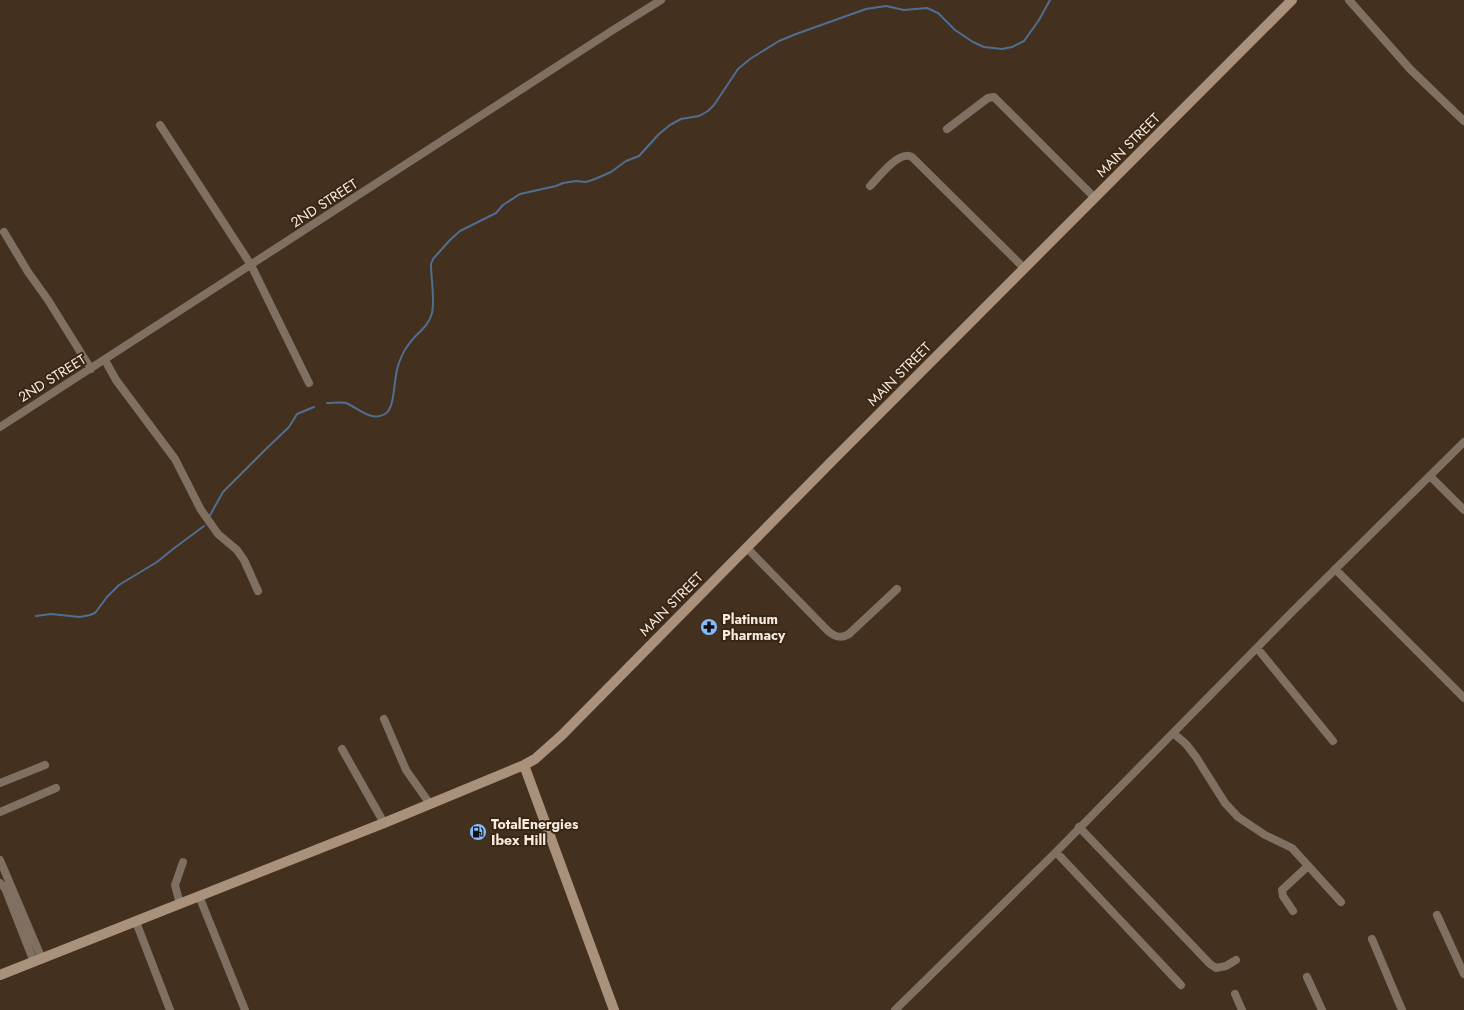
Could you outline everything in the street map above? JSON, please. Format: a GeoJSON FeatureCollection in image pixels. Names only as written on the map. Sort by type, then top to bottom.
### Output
{"type":"FeatureCollection","features":[{"type":"Feature","properties":{"kind":"main road","name":"MAIN STREET"},"geometry":{"type":"LineString","coordinates":[[0,976],[524,766],[535,758],[562,735],[1292,0]]}},
{"type":"Feature","properties":{"kind":"main road"},"geometry":{"type":"LineString","coordinates":[[524,766],[614,1010]]}},
{"type":"Feature","properties":{"kind":"street","name":"2ND STREET"},"geometry":{"type":"LineString","coordinates":[[0,427],[599,39],[662,0]]}},
{"type":"Feature","properties":{"kind":"street"},"geometry":{"type":"LineString","coordinates":[[1349,0],[1410,69],[1464,121]]}},
{"type":"Feature","properties":{"kind":"street"},"geometry":{"type":"LineString","coordinates":[[947,129],[988,98],[994,96],[1095,198]]}},
{"type":"Feature","properties":{"kind":"street"},"geometry":{"type":"LineString","coordinates":[[160,125],[251,265],[309,383]]}},
{"type":"Feature","properties":{"kind":"street"},"geometry":{"type":"LineString","coordinates":[[870,186],[897,159],[901,156],[910,155],[1025,269]]}},
{"type":"Feature","properties":{"kind":"street"},"geometry":{"type":"LineString","coordinates":[[4,232],[91,369]]}},
{"type":"Feature","properties":{"kind":"street"},"geometry":{"type":"LineString","coordinates":[[105,360],[116,380],[175,459],[201,510],[218,534],[237,550],[244,560],[258,591]]}},
{"type":"Feature","properties":{"kind":"street"},"geometry":{"type":"LineString","coordinates":[[895,1010],[1056,852],[1335,569],[1464,442]]}},
{"type":"Feature","properties":{"kind":"street"},"geometry":{"type":"LineString","coordinates":[[1430,476],[1464,510]]}},
{"type":"Feature","properties":{"kind":"street"},"geometry":{"type":"LineString","coordinates":[[747,548],[828,631],[838,637],[844,637],[849,634],[897,589]]}},
{"type":"Feature","properties":{"kind":"street"},"geometry":{"type":"LineString","coordinates":[[1335,569],[1464,698]]}},
{"type":"Feature","properties":{"kind":"street"},"geometry":{"type":"LineString","coordinates":[[1257,648],[1333,741]]}},
{"type":"Feature","properties":{"kind":"street"},"geometry":{"type":"LineString","coordinates":[[384,719],[406,770],[430,804]]}},
{"type":"Feature","properties":{"kind":"street"},"geometry":{"type":"LineString","coordinates":[[1173,733],[1186,744],[1225,803],[1238,817],[1265,835],[1292,848],[1341,902]]}},
{"type":"Feature","properties":{"kind":"street"},"geometry":{"type":"LineString","coordinates":[[342,749],[384,823]]}},
{"type":"Feature","properties":{"kind":"street"},"geometry":{"type":"LineString","coordinates":[[0,784],[45,765]]}},
{"type":"Feature","properties":{"kind":"street"},"geometry":{"type":"LineString","coordinates":[[0,812],[56,788]]}},
{"type":"Feature","properties":{"kind":"street"},"geometry":{"type":"LineString","coordinates":[[1079,828],[1210,964],[1216,968],[1226,966],[1236,960]]}},
{"type":"Feature","properties":{"kind":"street"},"geometry":{"type":"LineString","coordinates":[[1056,852],[1181,985]]}},
{"type":"Feature","properties":{"kind":"street"},"geometry":{"type":"LineString","coordinates":[[0,860],[38,961]]}},
{"type":"Feature","properties":{"kind":"street"},"geometry":{"type":"LineString","coordinates":[[180,904],[175,885],[183,862]]}},
{"type":"Feature","properties":{"kind":"street"},"geometry":{"type":"LineString","coordinates":[[1293,911],[1283,896],[1282,890],[1308,866]]}},
{"type":"Feature","properties":{"kind":"street"},"geometry":{"type":"LineString","coordinates":[[0,883],[5,888],[38,961]]}},
{"type":"Feature","properties":{"kind":"street"},"geometry":{"type":"LineString","coordinates":[[199,896],[245,1010]]}},
{"type":"Feature","properties":{"kind":"street"},"geometry":{"type":"LineString","coordinates":[[1437,914],[1464,974]]}},
{"type":"Feature","properties":{"kind":"street"},"geometry":{"type":"LineString","coordinates":[[136,922],[170,1010]]}},
{"type":"Feature","properties":{"kind":"street"},"geometry":{"type":"LineString","coordinates":[[1372,939],[1402,1010]]}},
{"type":"Feature","properties":{"kind":"street"},"geometry":{"type":"LineString","coordinates":[[1307,977],[1322,1010]]}},
{"type":"Feature","properties":{"kind":"street"},"geometry":{"type":"LineString","coordinates":[[1235,994],[1242,1010]]}},
{"type":"Feature","properties":{"kind":"waterway"},"geometry":{"type":"LineString","coordinates":[[327,403],[346,403],[365,413],[375,416],[380,416],[389,411],[393,399],[397,369],[401,358],[406,348],[428,322],[432,313],[433,295],[431,264],[433,259],[460,231],[496,213],[503,205],[520,194],[563,183],[576,181],[586,182],[611,172],[626,161],[639,156],[659,134],[670,125],[681,119],[699,116],[708,111],[714,105],[738,69],[750,59],[779,41],[866,9],[886,6],[904,10],[927,8],[938,13],[955,30],[973,42],[984,47],[1002,49],[1012,47],[1024,41],[1039,20],[1050,0]]}},
{"type":"Feature","properties":{"kind":"waterway"},"geometry":{"type":"LineString","coordinates":[[209,517],[223,492],[289,427],[297,414],[314,407]]}},
{"type":"Feature","properties":{"kind":"waterway"},"geometry":{"type":"LineString","coordinates":[[36,616],[51,614],[80,617],[95,613],[107,597],[119,585],[157,562],[204,526]]}},
{"type":"Feature","properties":{"kind":"place","name":"Platinum Pharmacy"},"geometry":{"type":"Point","coordinates":[709,627]}},
{"type":"Feature","properties":{"kind":"place","name":"TotalEnergies Ibex Hill"},"geometry":{"type":"Point","coordinates":[478,832]}}]}
